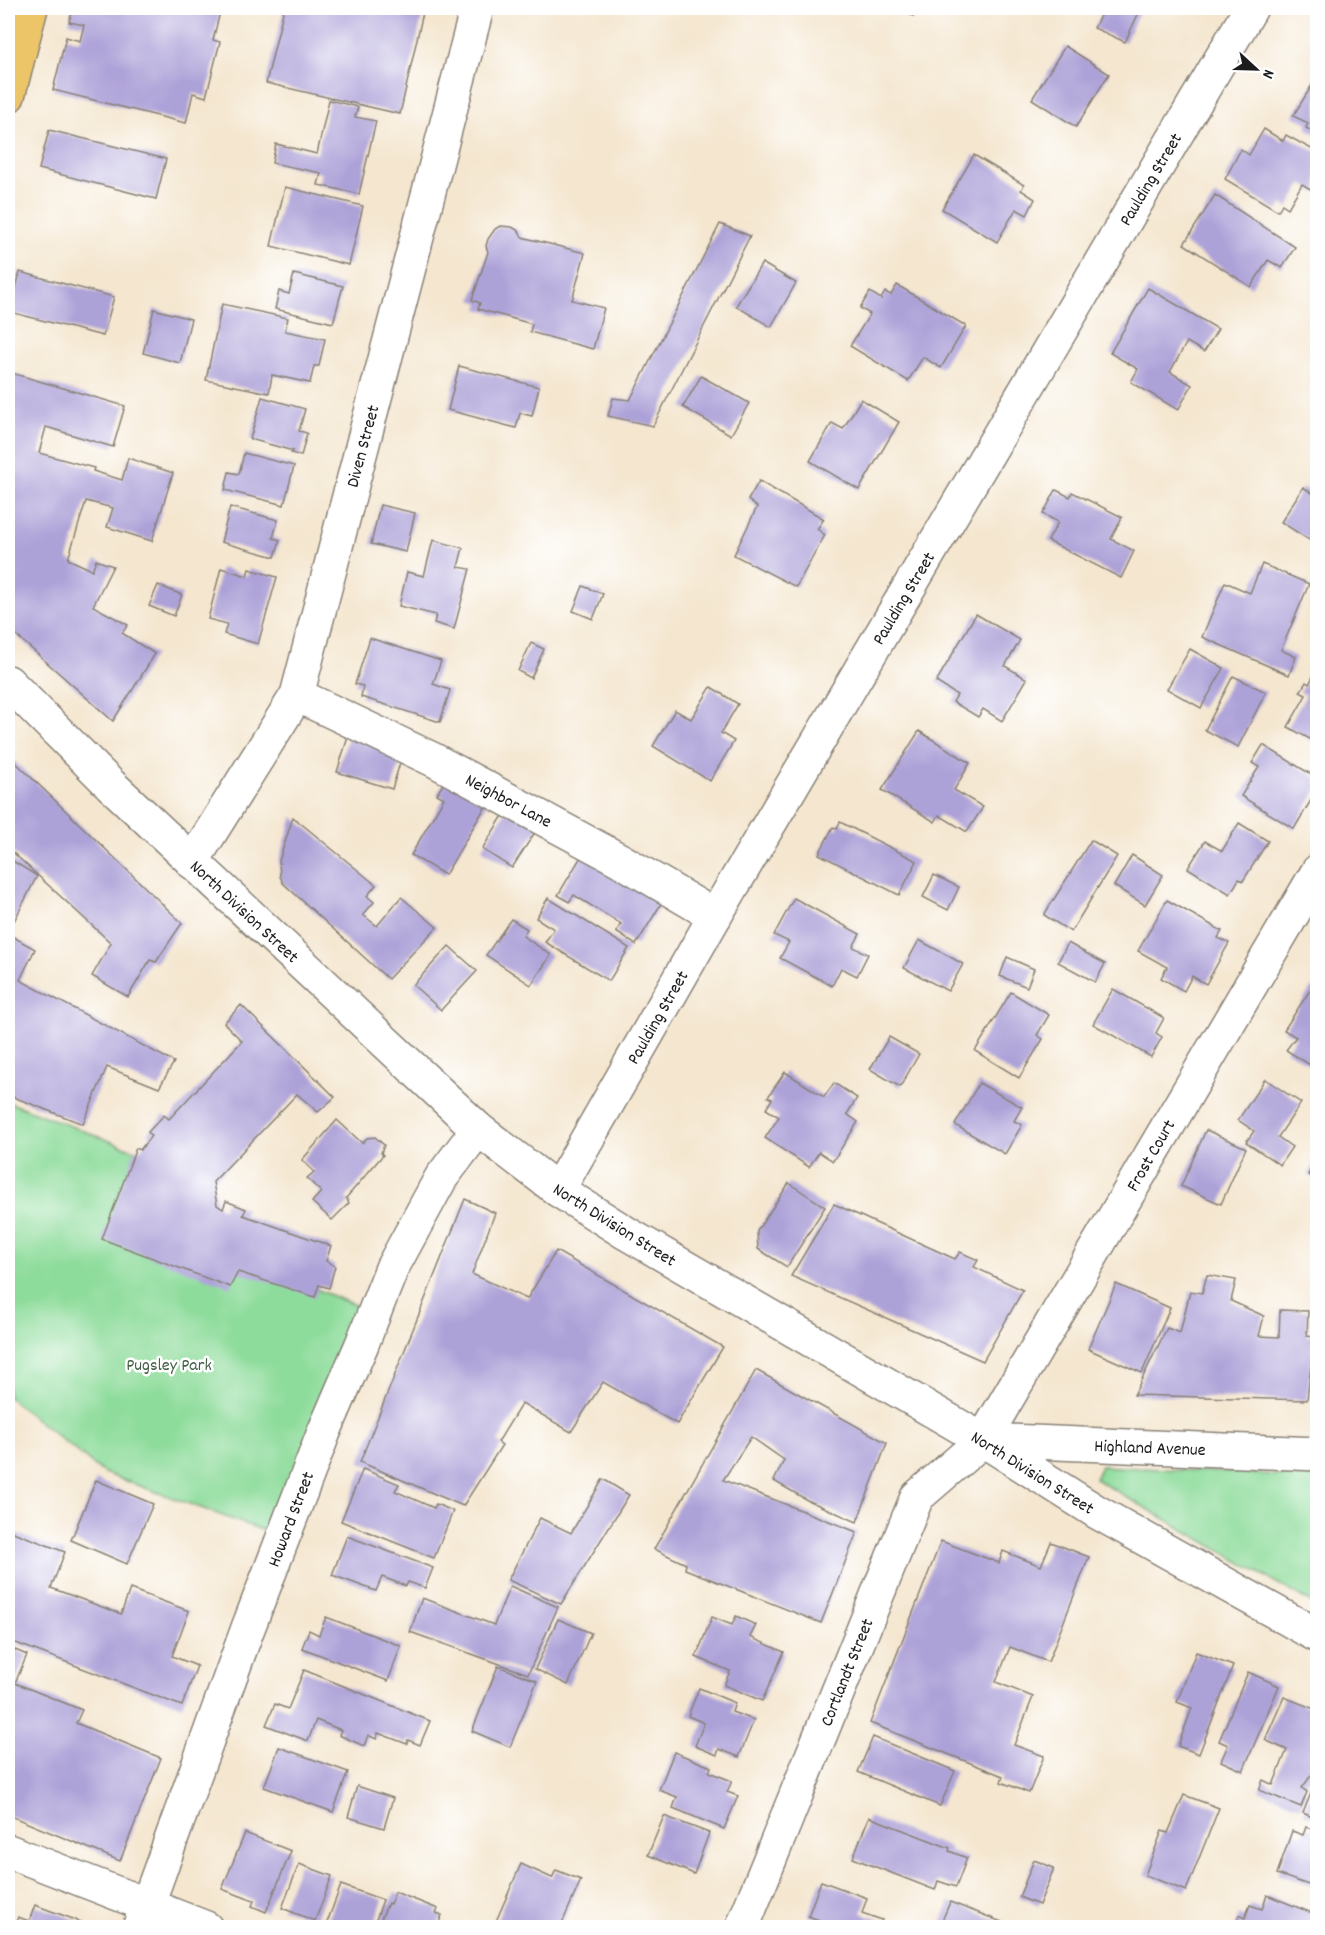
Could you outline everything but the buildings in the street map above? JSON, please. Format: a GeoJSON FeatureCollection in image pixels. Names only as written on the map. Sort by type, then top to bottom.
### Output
{"type":"FeatureCollection","features":[{"type":"Feature","properties":{"kind":"main road"},"geometry":{"type":"LineString","coordinates":[[8,96],[31,8]]}},
{"type":"Feature","properties":{"kind":"street","name":"Diven Street"},"geometry":{"type":"LineString","coordinates":[[192,862],[297,695],[477,8]]}},
{"type":"Feature","properties":{"kind":"street","name":"Paulding Street"},"geometry":{"type":"LineString","coordinates":[[558,1190],[715,916],[1251,8]]}},
{"type":"Feature","properties":{"kind":"street","name":"North Division Street"},"geometry":{"type":"LineString","coordinates":[[8,684],[192,862],[478,1129],[558,1190],[626,1233],[982,1440],[1097,1512],[1317,1636]]}},
{"type":"Feature","properties":{"kind":"street","name":"Neighbor Lane"},"geometry":{"type":"LineString","coordinates":[[297,695],[434,760],[620,860],[715,916]]}},
{"type":"Feature","properties":{"kind":"street","name":"Frost Court"},"geometry":{"type":"LineString","coordinates":[[982,1440],[1317,871]]}},
{"type":"Feature","properties":{"kind":"street","name":"Howard Street"},"geometry":{"type":"LineString","coordinates":[[143,1916],[248,1628],[324,1432],[392,1268],[441,1178],[478,1129]]}},
{"type":"Feature","properties":{"kind":"street","name":"Highland Avenue"},"geometry":{"type":"LineString","coordinates":[[982,1440],[1317,1454]]}},
{"type":"Feature","properties":{"kind":"street","name":"Cortlandt Street"},"geometry":{"type":"LineString","coordinates":[[742,1928],[917,1497],[982,1440]]}},
{"type":"Feature","properties":{"kind":"street"},"geometry":{"type":"LineString","coordinates":[[8,1851],[143,1916],[206,1928]]}},
{"type":"Feature","properties":{"kind":"green space","name":"Pugsley Park"},"geometry":{"type":"Polygon","coordinates":[[[8,1102],[152,1157],[139,1216],[374,1313],[273,1534],[104,1473],[8,1397],[8,1102]]]}},
{"type":"Feature","properties":{"kind":"green space"},"geometry":{"type":"Polygon","coordinates":[[[1101,1466],[1317,1477],[1317,1606],[1095,1479],[1101,1466]]]}}]}
